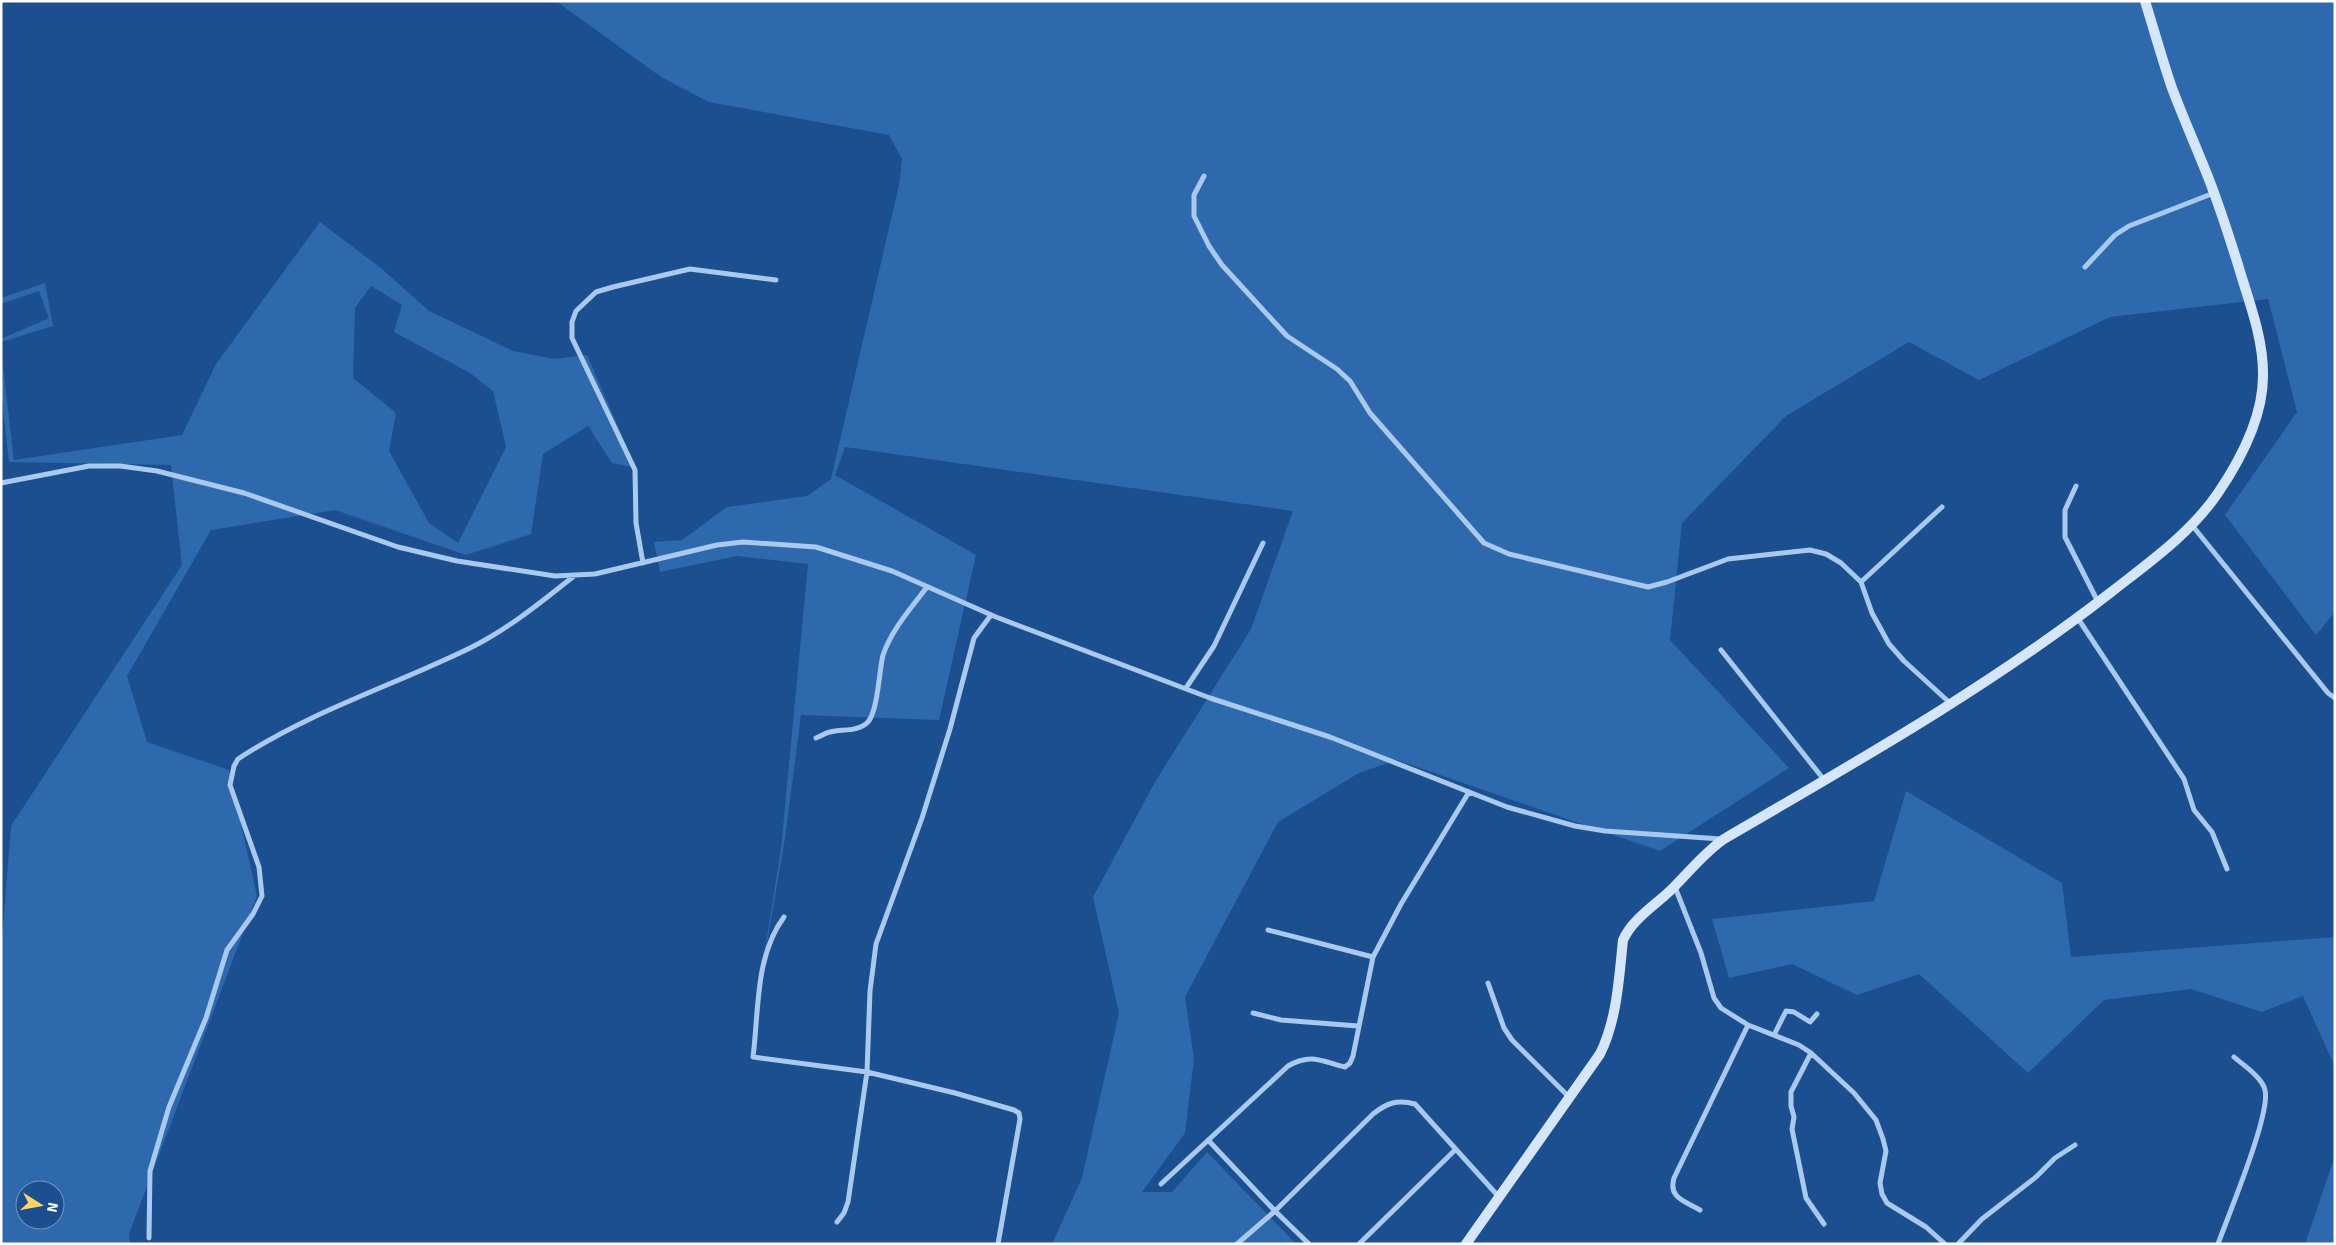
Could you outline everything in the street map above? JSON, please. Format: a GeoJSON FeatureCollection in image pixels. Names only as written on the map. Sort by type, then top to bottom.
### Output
{"type":"FeatureCollection","features":[{"type":"Feature","properties":{"kind":"street"},"geometry":{"type":"LineString","coordinates":[[1466,1244],[1569,1097],[1593,1066],[1607,1041],[1615,1001],[1623,940],[1628,929],[1674,887],[1711,849],[1724,839],[1902,736],[2098,602],[2174,542],[2191,524],[2217,494],[2245,445],[2260,401],[2264,374],[2254,314],[2214,194],[2173,91],[2145,1]]}},
{"type":"Feature","properties":{"kind":"street"},"geometry":{"type":"LineString","coordinates":[[1204,176],[1194,195],[1194,216],[1209,246],[1222,265],[1287,336],[1337,369],[1350,381],[1370,413],[1484,543],[1509,554],[1648,587],[1667,582],[1728,559],[1810,550],[1826,554],[1841,562],[1861,582],[1872,613],[1890,644],[1904,662],[1950,703]]}},
{"type":"Feature","properties":{"kind":"street"},"geometry":{"type":"LineString","coordinates":[[2085,267],[2115,234],[2129,226],[2214,194]]}},
{"type":"Feature","properties":{"kind":"street"},"geometry":{"type":"LineString","coordinates":[[643,563],[636,523],[635,470],[572,338],[572,322],[576,311],[596,292],[690,269],[776,280]]}},
{"type":"Feature","properties":{"kind":"street"},"geometry":{"type":"LineString","coordinates":[[1,482],[89,466],[120,466],[157,472],[244,493],[363,536],[405,549],[458,561],[527,573],[574,576],[643,563],[716,545],[743,542],[798,544],[842,553],[892,571],[991,615],[1210,698],[1330,737],[1508,807],[1574,826],[1605,831],[1724,839]]}},
{"type":"Feature","properties":{"kind":"street"},"geometry":{"type":"LineString","coordinates":[[2076,486],[2066,510],[2065,537],[2098,602]]}},
{"type":"Feature","properties":{"kind":"street"},"geometry":{"type":"LineString","coordinates":[[1861,582],[1942,507]]}},
{"type":"Feature","properties":{"kind":"street"},"geometry":{"type":"LineString","coordinates":[[2191,524],[2328,693],[2335,698]]}},
{"type":"Feature","properties":{"kind":"street"},"geometry":{"type":"LineString","coordinates":[[1186,688],[1214,646],[1263,543]]}},
{"type":"Feature","properties":{"kind":"street"},"geometry":{"type":"LineString","coordinates":[[149,1238],[150,1171],[169,1107],[206,1018],[227,950],[253,914],[262,896],[259,867],[230,785],[234,766],[238,759],[321,714],[469,649],[511,624],[574,576]]}},
{"type":"Feature","properties":{"kind":"street"},"geometry":{"type":"LineString","coordinates":[[816,738],[831,732],[848,731],[867,723],[872,714],[883,656],[899,624],[927,587]]}},
{"type":"Feature","properties":{"kind":"street"},"geometry":{"type":"LineString","coordinates":[[837,1222],[844,1214],[848,1202],[867,1072],[870,991],[876,944],[922,818],[950,729],[974,638],[991,615]]}},
{"type":"Feature","properties":{"kind":"street"},"geometry":{"type":"LineString","coordinates":[[2077,617],[2184,779],[2194,810],[2212,832],[2227,869]]}},
{"type":"Feature","properties":{"kind":"street"},"geometry":{"type":"LineString","coordinates":[[1721,650],[1825,781]]}},
{"type":"Feature","properties":{"kind":"street"},"geometry":{"type":"LineString","coordinates":[[1161,1184],[1288,1066],[1301,1058],[1312,1058],[1345,1067],[1350,1063],[1373,958],[1401,904],[1469,792]]}},
{"type":"Feature","properties":{"kind":"street"},"geometry":{"type":"LineString","coordinates":[[1674,887],[1701,953],[1714,998],[1721,1008],[1748,1026],[1799,1045],[1811,1053],[1854,1093],[1876,1120],[1886,1151],[1880,1183],[1882,1194],[1888,1203],[1926,1227],[1945,1244]]}},
{"type":"Feature","properties":{"kind":"street"},"geometry":{"type":"LineString","coordinates":[[784,918],[773,932],[765,956],[753,1057],[867,1072],[955,1093],[1019,1113],[1020,1119],[998,1244]]}},
{"type":"Feature","properties":{"kind":"street"},"geometry":{"type":"LineString","coordinates":[[1268,930],[1373,958]]}},
{"type":"Feature","properties":{"kind":"street"},"geometry":{"type":"LineString","coordinates":[[1488,983],[1504,1028],[1512,1040],[1569,1097]]}},
{"type":"Feature","properties":{"kind":"street"},"geometry":{"type":"LineString","coordinates":[[1774,1036],[1786,1011],[1794,1012],[1810,1022],[1817,1014]]}},
{"type":"Feature","properties":{"kind":"street"},"geometry":{"type":"LineString","coordinates":[[1253,1013],[1281,1020],[1358,1026]]}},
{"type":"Feature","properties":{"kind":"street"},"geometry":{"type":"LineString","coordinates":[[1700,1210],[1672,1192],[1674,1178],[1748,1026]]}},
{"type":"Feature","properties":{"kind":"street"},"geometry":{"type":"LineString","coordinates":[[1811,1053],[1791,1092],[1791,1106],[1794,1117],[1792,1129],[1806,1198],[1824,1224]]}},
{"type":"Feature","properties":{"kind":"street"},"geometry":{"type":"LineString","coordinates":[[2218,1244],[2253,1148],[2265,1104],[2265,1090],[2260,1081],[2234,1056]]}},
{"type":"Feature","properties":{"kind":"street"},"geometry":{"type":"LineString","coordinates":[[1237,1244],[1275,1211],[1384,1105],[1401,1100],[1415,1104],[1454,1150],[1499,1198]]}},
{"type":"Feature","properties":{"kind":"street"},"geometry":{"type":"LineString","coordinates":[[1208,1140],[1309,1244]]}},
{"type":"Feature","properties":{"kind":"street"},"geometry":{"type":"LineString","coordinates":[[1958,1244],[1982,1219],[2056,1158],[2075,1145]]}},
{"type":"Feature","properties":{"kind":"street"},"geometry":{"type":"LineString","coordinates":[[1359,1244],[1454,1150]]}},
{"type":"Feature","properties":{"kind":"shaded area"},"geometry":{"type":"Polygon","coordinates":[[[556,1],[2335,1],[2335,612],[2316,635],[2225,515],[2297,412],[2268,299],[2110,317],[1979,380],[1909,342],[1786,416],[1682,523],[1670,640],[1789,768],[1660,851],[1397,760],[1359,773],[1278,822],[1185,997],[1194,1059],[1185,1133],[1142,1192],[1172,1192],[1207,1152],[1296,1244],[1052,1244],[1082,1178],[1119,1013],[1093,897],[1155,782],[1251,629],[1293,511],[845,447],[835,475],[976,555],[939,720],[801,715],[785,838],[754,1019],[781,849],[808,564],[737,556],[660,572],[654,542],[682,540],[727,507],[807,496],[831,479],[899,185],[902,159],[889,135],[709,102],[661,77],[556,1]]]}},
{"type":"Feature","properties":{"kind":"shaded area"},"geometry":{"type":"Polygon","coordinates":[[[320,222],[382,269],[429,311],[513,351],[554,359],[587,355],[636,468],[612,463],[588,426],[543,454],[531,534],[466,555],[335,510],[211,530],[127,676],[147,742],[229,770],[257,896],[129,1234],[130,1244],[1,1244],[1,952],[11,826],[182,565],[171,465],[9,462],[1,392],[1,351],[14,460],[182,435],[216,364],[320,222]],[[371,286],[355,308],[353,378],[396,413],[389,451],[429,523],[458,543],[506,447],[493,391],[470,373],[394,332],[402,305],[371,286]]]}},
{"type":"Feature","properties":{"kind":"shaded area"},"geometry":{"type":"Polygon","coordinates":[[[45,283],[53,326],[1,342],[1,339],[49,318],[39,291],[1,304],[1,298],[45,283]]]}},
{"type":"Feature","properties":{"kind":"shaded area"},"geometry":{"type":"Polygon","coordinates":[[[1906,791],[2062,883],[2071,957],[2335,937],[2335,1067],[2303,996],[2262,1012],[2191,989],[2104,1000],[2028,1073],[1919,974],[1857,995],[1792,964],[1729,978],[1712,919],[1874,901],[1906,791]]]}},
{"type":"Feature","properties":{"kind":"shaded area"},"geometry":{"type":"Polygon","coordinates":[[[2335,1156],[2335,1244],[2305,1244],[2335,1156]]]}}]}
